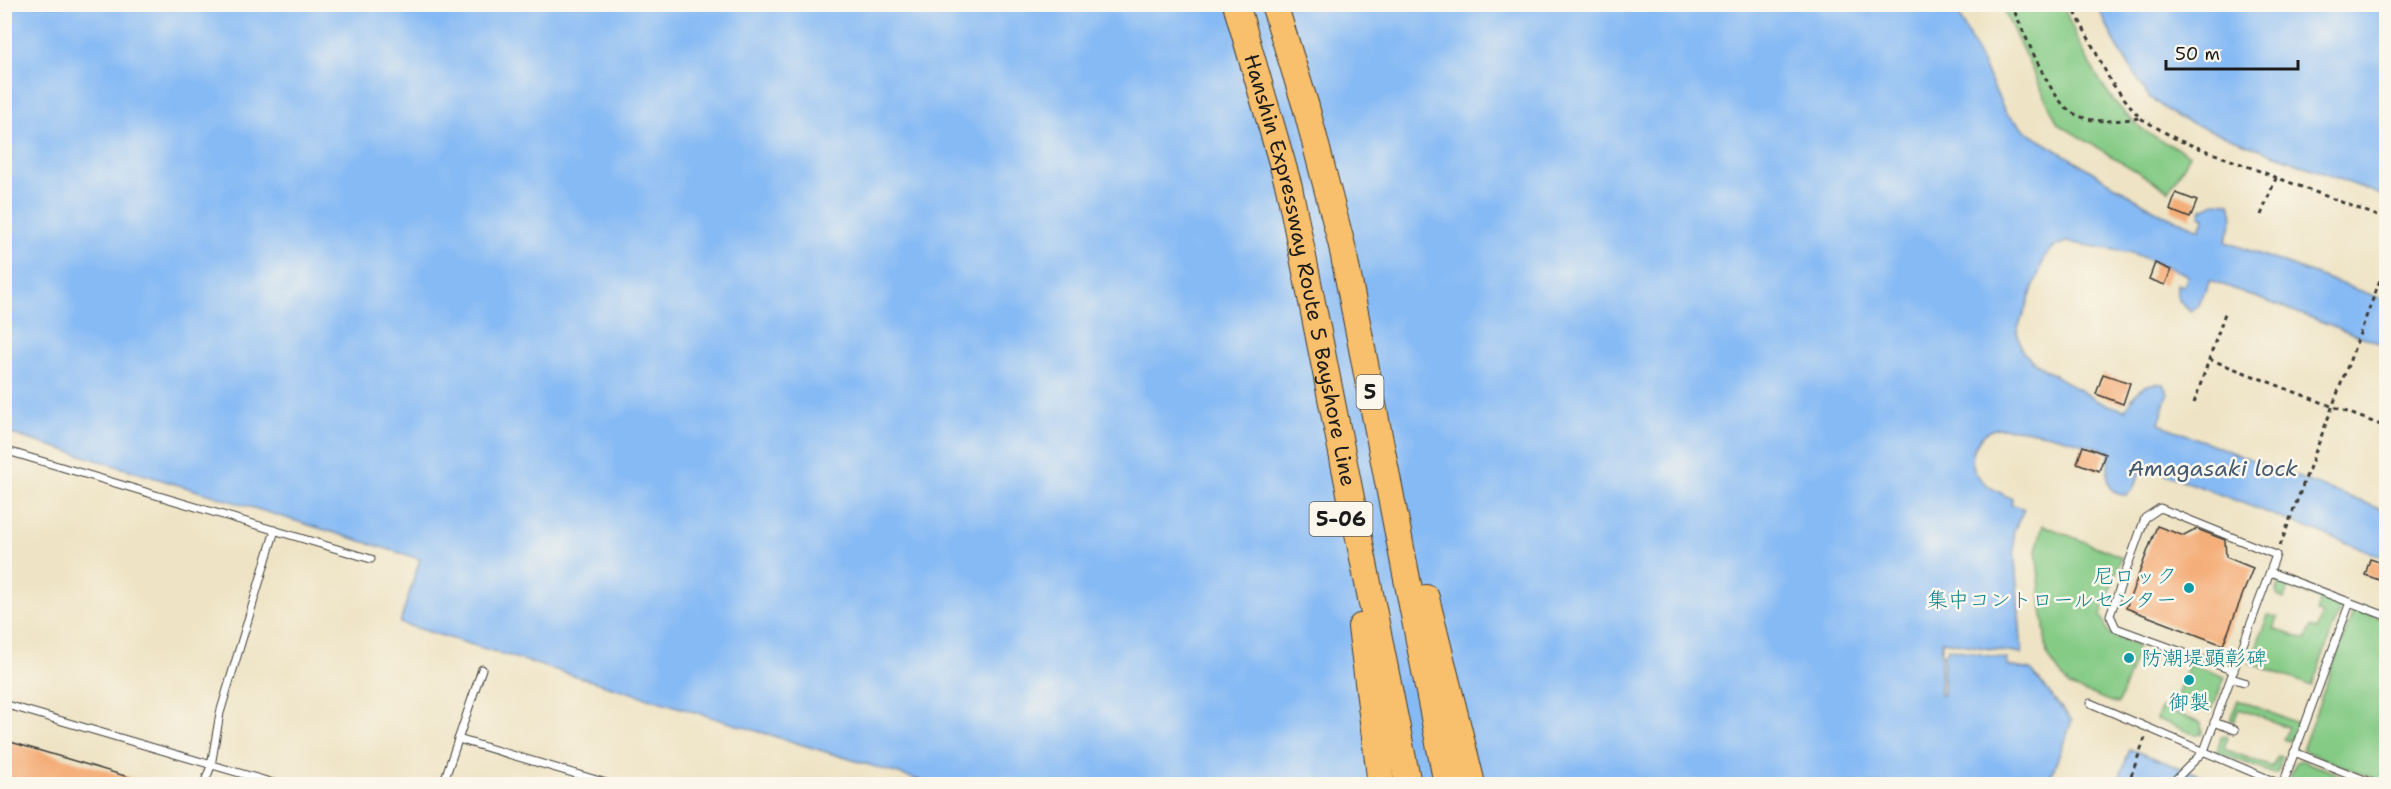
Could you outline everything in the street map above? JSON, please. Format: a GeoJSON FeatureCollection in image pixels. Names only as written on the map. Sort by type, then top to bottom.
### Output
{"type":"FeatureCollection","features":[{"type":"Feature","properties":{"kind":"highway","name":"Hanshin Expressway Route 5 Bayshore Line"},"geometry":{"type":"LineString","coordinates":[[1236,4],[1271,119],[1303,254],[1408,784]]}},
{"type":"Feature","properties":{"kind":"highway","name":"Hanshin Expressway Route 5 Bayshore Line"},"geometry":{"type":"LineString","coordinates":[[1274,4],[1324,174],[1342,246],[1447,784]]}},
{"type":"Feature","properties":{"kind":"highway","name":"5-06"},"geometry":{"type":"LineString","coordinates":[[1303,254],[1315,377],[1360,621],[1381,784]]}},
{"type":"Feature","properties":{"kind":"highway","name":"5-06"},"geometry":{"type":"LineString","coordinates":[[1373,406],[1438,642],[1472,784]]}},
{"type":"Feature","properties":{"kind":"lane"},"geometry":{"type":"LineString","coordinates":[[4,450],[371,559]]}},
{"type":"Feature","properties":{"kind":"lane"},"geometry":{"type":"LineString","coordinates":[[2171,784],[2204,751],[2214,722],[2232,674],[2270,572],[2278,552],[2160,508],[2145,518],[2110,615],[2116,628],[2232,674],[2244,682]]}},
{"type":"Feature","properties":{"kind":"lane"},"geometry":{"type":"LineString","coordinates":[[204,784],[211,766],[220,713],[275,530]]}},
{"type":"Feature","properties":{"kind":"lane"},"geometry":{"type":"LineString","coordinates":[[2270,572],[2386,616]]}},
{"type":"Feature","properties":{"kind":"lane"},"geometry":{"type":"LineString","coordinates":[[2090,703],[2282,784],[2350,602]]}},
{"type":"Feature","properties":{"kind":"lane"},"geometry":{"type":"LineString","coordinates":[[443,784],[482,669]]}},
{"type":"Feature","properties":{"kind":"lane"},"geometry":{"type":"LineString","coordinates":[[4,704],[277,784]]}},
{"type":"Feature","properties":{"kind":"lane"},"geometry":{"type":"LineString","coordinates":[[2214,722],[2235,730]]}},
{"type":"Feature","properties":{"kind":"lane"},"geometry":{"type":"LineString","coordinates":[[458,739],[610,784]]}},
{"type":"Feature","properties":{"kind":"lane"},"geometry":{"type":"LineString","coordinates":[[2294,752],[2375,784]]}},
{"type":"Feature","properties":{"kind":"path"},"geometry":{"type":"LineString","coordinates":[[2011,4],[2056,96],[2071,112],[2095,120],[2140,118]]}},
{"type":"Feature","properties":{"kind":"path"},"geometry":{"type":"LineString","coordinates":[[2071,4],[2111,82],[2140,118],[2178,140],[2386,219]]}},
{"type":"Feature","properties":{"kind":"path"},"geometry":{"type":"LineString","coordinates":[[2261,214],[2276,178]]}},
{"type":"Feature","properties":{"kind":"path"},"geometry":{"type":"LineString","coordinates":[[2278,552],[2315,448],[2386,265]]}},
{"type":"Feature","properties":{"kind":"path"},"geometry":{"type":"LineString","coordinates":[[2194,403],[2225,313]]}},
{"type":"Feature","properties":{"kind":"path"},"geometry":{"type":"LineString","coordinates":[[2209,359],[2386,427]]}},
{"type":"Feature","properties":{"kind":"path"},"geometry":{"type":"LineString","coordinates":[[2128,784],[2144,743]]}},
{"type":"Feature","properties":{"kind":"green space"},"geometry":{"type":"Polygon","coordinates":[[[2001,5],[2063,5],[2086,57],[2118,105],[2145,131],[2190,155],[2169,191],[2058,124],[2001,5]]]}},
{"type":"Feature","properties":{"kind":"green space"},"geometry":{"type":"Polygon","coordinates":[[[2043,525],[2122,557],[2101,615],[2109,634],[2135,644],[2138,651],[2118,704],[2069,686],[2047,655],[2036,550],[2043,525]]]}},
{"type":"Feature","properties":{"kind":"green space"},"geometry":{"type":"Polygon","coordinates":[[[2281,580],[2342,603],[2312,686],[2250,663],[2268,615],[2278,617],[2274,629],[2306,640],[2311,627],[2317,629],[2322,614],[2316,612],[2321,599],[2288,587],[2284,599],[2276,592],[2281,580]]]}},
{"type":"Feature","properties":{"kind":"green space"},"geometry":{"type":"Polygon","coordinates":[[[2354,609],[2386,620],[2386,783],[2302,750],[2354,609]]]}},
{"type":"Feature","properties":{"kind":"green space"},"geometry":{"type":"Polygon","coordinates":[[[2189,664],[2225,677],[2211,712],[2176,698],[2189,664]]]}},
{"type":"Feature","properties":{"kind":"green space"},"geometry":{"type":"Polygon","coordinates":[[[2238,700],[2297,723],[2289,741],[2283,739],[2288,727],[2239,709],[2234,721],[2230,720],[2238,700]]]}},
{"type":"Feature","properties":{"kind":"green space"},"geometry":{"type":"Polygon","coordinates":[[[2161,707],[2201,723],[2202,734],[2196,735],[2157,719],[2161,707]]]}},
{"type":"Feature","properties":{"kind":"green space"},"geometry":{"type":"Polygon","coordinates":[[[2221,737],[2228,737],[2224,749],[2272,767],[2277,756],[2281,757],[2278,772],[2274,774],[2217,752],[2221,737]]]}},
{"type":"Feature","properties":{"kind":"green space"},"geometry":{"type":"Polygon","coordinates":[[[2300,760],[2365,784],[2305,784],[2289,779],[2296,762],[2300,760]]]}},
{"type":"Feature","properties":{"kind":"water","name":"Amagasaki lock"},"geometry":{"type":"Polygon","coordinates":[[[4,5],[1954,5],[2006,113],[2030,134],[2160,213],[2200,229],[2205,218],[2200,216],[2202,209],[2217,202],[2230,203],[2233,217],[2226,242],[2386,300],[2386,346],[2210,280],[2199,305],[2191,311],[2181,303],[2177,293],[2177,284],[2184,286],[2188,276],[2183,273],[2132,253],[2067,242],[2055,246],[2045,257],[2017,331],[2022,351],[2036,364],[2099,402],[2125,410],[2135,394],[2144,387],[2163,384],[2168,394],[2159,424],[2386,511],[2386,558],[2143,465],[2133,489],[2126,495],[2118,494],[2113,491],[2108,480],[2110,452],[2042,433],[1994,429],[1977,443],[1972,457],[1975,471],[1982,480],[1991,488],[2012,499],[2011,504],[2024,509],[2013,533],[2022,654],[1942,641],[1940,695],[1943,695],[1944,653],[1947,653],[1948,648],[2007,659],[2007,666],[2031,670],[2072,721],[2048,784],[932,784],[400,623],[420,559],[5,432],[4,5]]]}},
{"type":"Feature","properties":{"kind":"water"},"geometry":{"type":"Polygon","coordinates":[[[2097,5],[2386,5],[2386,197],[2178,118],[2149,97],[2117,46],[2097,5]]]}},
{"type":"Feature","properties":{"kind":"water"},"geometry":{"type":"Polygon","coordinates":[[[2130,749],[2223,784],[2117,784],[2130,749]]]}},
{"type":"Feature","properties":{"kind":"building"},"geometry":{"type":"Polygon","coordinates":[[[2176,193],[2197,201],[2190,218],[2170,210],[2176,193]]]}},
{"type":"Feature","properties":{"kind":"building"},"geometry":{"type":"Polygon","coordinates":[[[2155,263],[2171,270],[2165,285],[2149,279],[2155,263]]]}},
{"type":"Feature","properties":{"kind":"building"},"geometry":{"type":"Polygon","coordinates":[[[2103,374],[2130,383],[2123,404],[2096,394],[2103,374]]]}},
{"type":"Feature","properties":{"kind":"building"},"geometry":{"type":"Polygon","coordinates":[[[2083,446],[2105,454],[2099,471],[2077,463],[2083,446]]]}},
{"type":"Feature","properties":{"kind":"building","name":"尼ロック 集中コントロールセンター"},"geometry":{"type":"Polygon","coordinates":[[[2157,526],[2184,536],[2197,529],[2225,540],[2226,557],[2253,568],[2223,645],[2126,608],[2157,526]]]}},
{"type":"Feature","properties":{"kind":"building"},"geometry":{"type":"Polygon","coordinates":[[[2370,559],[2386,564],[2382,581],[2365,575],[2370,559]]]}},
{"type":"Feature","properties":{"kind":"building"},"geometry":{"type":"Polygon","coordinates":[[[4,740],[142,781],[142,784],[4,784],[4,740]]]}},
{"type":"Feature","properties":{"kind":"place","name":"尼ロック 集中コントロールセンター"},"geometry":{"type":"Point","coordinates":[2189,588]}},
{"type":"Feature","properties":{"kind":"place","name":"防潮堤顕彰碑"},"geometry":{"type":"Point","coordinates":[2129,658]}},
{"type":"Feature","properties":{"kind":"place","name":"御製"},"geometry":{"type":"Point","coordinates":[2189,680]}}]}
